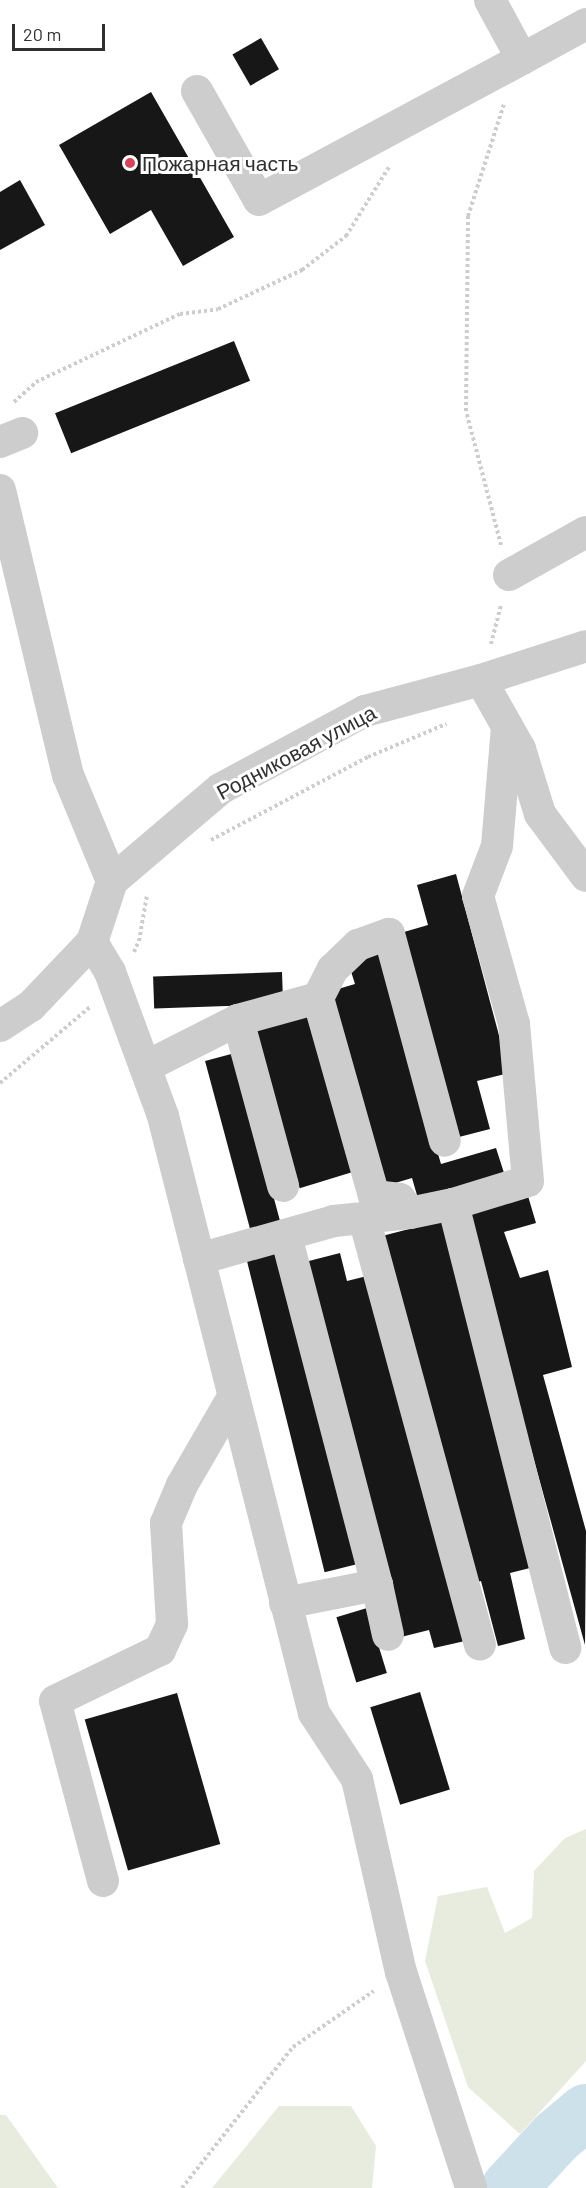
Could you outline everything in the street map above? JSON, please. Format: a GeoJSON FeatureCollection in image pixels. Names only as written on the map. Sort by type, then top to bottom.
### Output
{"type":"FeatureCollection","features":[{"type":"Feature","properties":{"kind":"street"},"geometry":{"type":"LineString","coordinates":[[490,0],[522,59]]}},
{"type":"Feature","properties":{"kind":"street"},"geometry":{"type":"LineString","coordinates":[[197,91],[259,200],[586,24]]}},
{"type":"Feature","properties":{"kind":"street"},"geometry":{"type":"LineString","coordinates":[[0,490],[68,775],[112,881],[92,942],[31,1006],[0,1026]]}},
{"type":"Feature","properties":{"kind":"street"},"geometry":{"type":"LineString","coordinates":[[509,576],[586,532]]}},
{"type":"Feature","properties":{"kind":"street","name":"Родниковая улица"},"geometry":{"type":"LineString","coordinates":[[112,881],[220,789],[365,711],[494,704],[586,646]]}},
{"type":"Feature","properties":{"kind":"street"},"geometry":{"type":"LineString","coordinates":[[494,704],[520,749],[540,814],[586,876]]}},
{"type":"Feature","properties":{"kind":"street"},"geometry":{"type":"LineString","coordinates":[[199,1259],[286,1235],[364,1218],[453,1204],[528,1181],[514,1024],[478,896],[497,846],[494,704]]}},
{"type":"Feature","properties":{"kind":"street"},"geometry":{"type":"LineString","coordinates":[[410,1212],[400,1199],[374,1196],[318,998],[333,969],[358,945],[389,934],[445,1141]]}},
{"type":"Feature","properties":{"kind":"street"},"geometry":{"type":"LineString","coordinates":[[92,942],[115,986],[163,1116],[314,1713],[357,1779],[401,1972],[471,2188]]}},
{"type":"Feature","properties":{"kind":"street"},"geometry":{"type":"LineString","coordinates":[[145,1067],[238,1020],[318,998]]}},
{"type":"Feature","properties":{"kind":"street"},"geometry":{"type":"LineString","coordinates":[[238,1020],[283,1186]]}},
{"type":"Feature","properties":{"kind":"street"},"geometry":{"type":"LineString","coordinates":[[453,1204],[565,1648]]}},
{"type":"Feature","properties":{"kind":"street"},"geometry":{"type":"LineString","coordinates":[[364,1218],[480,1644]]}},
{"type":"Feature","properties":{"kind":"street"},"geometry":{"type":"LineString","coordinates":[[286,1235],[388,1635]]}},
{"type":"Feature","properties":{"kind":"street"},"geometry":{"type":"LineString","coordinates":[[103,1881],[55,1701],[160,1650],[172,1624],[166,1523],[182,1485],[233,1397]]}},
{"type":"Feature","properties":{"kind":"street"},"geometry":{"type":"LineString","coordinates":[[285,1603],[377,1585]]}},
{"type":"Feature","properties":{"kind":"path"},"geometry":{"type":"LineString","coordinates":[[201,846],[368,757],[494,704],[509,576],[466,411],[468,216],[496,125],[522,59]]}},
{"type":"Feature","properties":{"kind":"path"},"geometry":{"type":"LineString","coordinates":[[10,428],[36,382],[169,319],[218,309],[303,270],[346,236],[390,166]]}},
{"type":"Feature","properties":{"kind":"path"},"geometry":{"type":"LineString","coordinates":[[0,1083],[115,986],[139,941],[146,897],[153,889]]}},
{"type":"Feature","properties":{"kind":"path"},"geometry":{"type":"LineString","coordinates":[[182,2188],[293,2047],[401,1972]]}},
{"type":"Feature","properties":{"kind":"shaded area"},"geometry":{"type":"Polygon","coordinates":[[[586,1829],[586,2061],[520,2134],[468,2087],[425,1961],[438,1896],[487,1887],[505,1933],[532,1918],[534,1871],[565,1838],[586,1829]]]}},
{"type":"Feature","properties":{"kind":"shaded area"},"geometry":{"type":"Polygon","coordinates":[[[279,2106],[351,2106],[376,2146],[372,2188],[212,2188],[279,2106]]]}},
{"type":"Feature","properties":{"kind":"shaded area"},"geometry":{"type":"Polygon","coordinates":[[[0,2115],[6,2115],[58,2188],[0,2188],[0,2115]]]}},
{"type":"Feature","properties":{"kind":"building"},"geometry":{"type":"Polygon","coordinates":[[[261,38],[279,69],[250,86],[232,55],[261,38]]]}},
{"type":"Feature","properties":{"kind":"building","name":"Пожарная часть"},"geometry":{"type":"Polygon","coordinates":[[[151,92],[234,237],[183,266],[151,210],[110,234],[59,145],[151,92]]]}},
{"type":"Feature","properties":{"kind":"building"},"geometry":{"type":"Polygon","coordinates":[[[20,180],[45,225],[0,250],[0,192],[20,180]]]}},
{"type":"Feature","properties":{"kind":"building"},"geometry":{"type":"Polygon","coordinates":[[[234,341],[250,381],[71,453],[55,413],[234,341]]]}},
{"type":"Feature","properties":{"kind":"building"},"geometry":{"type":"Polygon","coordinates":[[[456,874],[509,1073],[477,1081],[490,1129],[459,1137],[404,932],[428,925],[417,885],[456,874]]]}},
{"type":"Feature","properties":{"kind":"building"},"geometry":{"type":"Polygon","coordinates":[[[379,953],[441,1164],[496,1148],[505,1176],[419,1202],[412,1178],[385,1186],[328,992],[355,984],[348,962],[379,953]]]}},
{"type":"Feature","properties":{"kind":"building"},"geometry":{"type":"Polygon","coordinates":[[[282,972],[283,1004],[154,1008],[153,977],[282,972]]]}},
{"type":"Feature","properties":{"kind":"building"},"geometry":{"type":"Polygon","coordinates":[[[312,1013],[360,1170],[300,1188],[252,1031],[312,1013]]]}},
{"type":"Feature","properties":{"kind":"building"},"geometry":{"type":"Polygon","coordinates":[[[235,1053],[280,1222],[250,1230],[205,1061],[235,1053]]]}},
{"type":"Feature","properties":{"kind":"building"},"geometry":{"type":"Polygon","coordinates":[[[528,1196],[536,1223],[504,1232],[520,1278],[548,1270],[572,1367],[543,1375],[586,1531],[585,1645],[466,1214],[528,1196]]]}},
{"type":"Feature","properties":{"kind":"building"},"geometry":{"type":"Polygon","coordinates":[[[448,1219],[538,1566],[510,1573],[525,1639],[498,1646],[481,1581],[471,1584],[382,1236],[448,1219]]]}},
{"type":"Feature","properties":{"kind":"building"},"geometry":{"type":"Polygon","coordinates":[[[278,1249],[357,1564],[325,1572],[246,1257],[278,1249]]]}},
{"type":"Feature","properties":{"kind":"building"},"geometry":{"type":"Polygon","coordinates":[[[340,1253],[347,1281],[371,1275],[465,1641],[434,1648],[429,1630],[401,1637],[305,1262],[340,1253]]]}},
{"type":"Feature","properties":{"kind":"building"},"geometry":{"type":"Polygon","coordinates":[[[367,1608],[387,1673],[356,1682],[336,1617],[367,1608]]]}},
{"type":"Feature","properties":{"kind":"building"},"geometry":{"type":"Polygon","coordinates":[[[420,1692],[450,1790],[400,1805],[370,1707],[420,1692]]]}},
{"type":"Feature","properties":{"kind":"building"},"geometry":{"type":"Polygon","coordinates":[[[177,1693],[220,1844],[128,1870],[85,1719],[177,1693]]]}},
{"type":"Feature","properties":{"kind":"waterway"},"geometry":{"type":"LineString","coordinates":[[509,2188],[556,2137],[586,2112]]}},
{"type":"Feature","properties":{"kind":"place","name":"Пожарная часть"},"geometry":{"type":"Point","coordinates":[130,163]}}]}
